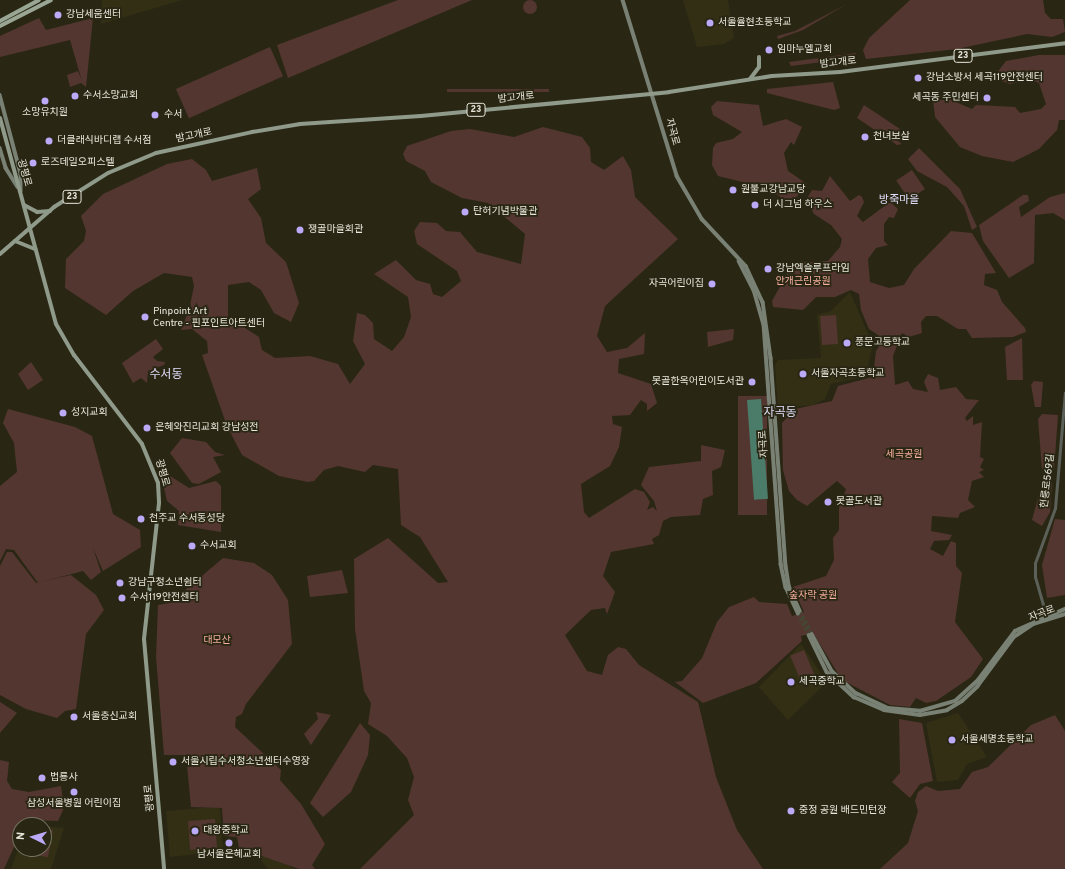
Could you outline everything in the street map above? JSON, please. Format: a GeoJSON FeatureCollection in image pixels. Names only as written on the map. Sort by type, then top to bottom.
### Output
{"type":"FeatureCollection","features":[{"type":"Feature","properties":{"kind":"highway"},"geometry":{"type":"LineString","coordinates":[[0,21],[39,0]]}},
{"type":"Feature","properties":{"kind":"highway"},"geometry":{"type":"LineString","coordinates":[[0,26],[51,0]]}},
{"type":"Feature","properties":{"kind":"main road","name":"자곡로"},"geometry":{"type":"LineString","coordinates":[[623,0],[672,162],[686,195],[702,219],[735,253],[754,281],[767,323],[786,566],[789,586],[799,612]]}},
{"type":"Feature","properties":{"kind":"main road","name":"밤고개로"},"geometry":{"type":"LineString","coordinates":[[0,254],[50,211],[97,179],[134,161],[245,134],[300,124],[652,93],[750,78],[840,72],[1065,43]]}},
{"type":"Feature","properties":{"kind":"main road"},"geometry":{"type":"LineString","coordinates":[[750,78],[759,67],[759,57]]}},
{"type":"Feature","properties":{"kind":"main road"},"geometry":{"type":"LineString","coordinates":[[0,95],[21,174],[21,191]]}},
{"type":"Feature","properties":{"kind":"main road","name":"광평로"},"geometry":{"type":"LineString","coordinates":[[0,118],[21,191],[35,250],[62,336],[142,444],[158,483],[160,503],[144,639],[164,869]]}},
{"type":"Feature","properties":{"kind":"main road"},"geometry":{"type":"LineString","coordinates":[[0,148],[6,168],[21,191]]}},
{"type":"Feature","properties":{"kind":"main road"},"geometry":{"type":"LineString","coordinates":[[24,205],[37,212],[50,211]]}},
{"type":"Feature","properties":{"kind":"main road"},"geometry":{"type":"LineString","coordinates":[[16,241],[35,250]]}},
{"type":"Feature","properties":{"kind":"main road","name":"자곡로"},"geometry":{"type":"LineString","coordinates":[[1065,609],[1046,615],[1008,636],[962,696],[941,707],[920,711],[888,708],[856,693],[832,671],[810,635],[827,672],[854,697],[884,710],[920,715],[943,711],[962,701],[977,687],[1014,638],[1033,624],[1065,614]]}},
{"type":"Feature","properties":{"kind":"street","name":"헌릉로569길"},"geometry":{"type":"LineString","coordinates":[[1046,615],[1035,577],[1035,562],[1055,508],[1065,392]]}},
{"type":"Feature","properties":{"kind":"shaded area"},"geometry":{"type":"Polygon","coordinates":[[[102,0],[182,0],[101,24],[102,0]]]}},
{"type":"Feature","properties":{"kind":"shaded area","name":"서울율현초등학교"},"geometry":{"type":"Polygon","coordinates":[[[683,0],[728,0],[734,38],[724,44],[697,47],[683,0]]]}},
{"type":"Feature","properties":{"kind":"shaded area"},"geometry":{"type":"Polygon","coordinates":[[[850,292],[869,336],[874,338],[866,376],[831,384],[825,399],[813,405],[778,408],[775,365],[778,360],[821,358],[817,315],[831,311],[850,292]]]}},
{"type":"Feature","properties":{"kind":"shaded area"},"geometry":{"type":"Polygon","coordinates":[[[761,399],[768,499],[754,500],[747,400],[761,399]]]}},
{"type":"Feature","properties":{"kind":"shaded area"},"geometry":{"type":"Polygon","coordinates":[[[801,644],[827,682],[788,720],[759,687],[801,644]]]}},
{"type":"Feature","properties":{"kind":"shaded area","name":"서울세명초등학교"},"geometry":{"type":"Polygon","coordinates":[[[958,713],[987,757],[967,764],[958,780],[937,782],[926,723],[958,713]]]}},
{"type":"Feature","properties":{"kind":"shaded area","name":"대왕중학교"},"geometry":{"type":"Polygon","coordinates":[[[214,807],[220,809],[223,851],[170,857],[166,811],[214,807]]]}},
{"type":"Feature","properties":{"kind":"shaded area"},"geometry":{"type":"Polygon","coordinates":[[[52,827],[64,828],[51,869],[11,869],[15,857],[52,857],[52,827]]]}},
{"type":"Feature","properties":{"kind":"shaded area"},"geometry":{"type":"Polygon","coordinates":[[[258,856],[275,857],[294,869],[268,869],[258,856]]]}},
{"type":"Feature","properties":{"kind":"green space"},"geometry":{"type":"Polygon","coordinates":[[[398,0],[472,0],[288,78],[277,45],[398,0]]]}},
{"type":"Feature","properties":{"kind":"green space"},"geometry":{"type":"Polygon","coordinates":[[[527,0],[533,0],[537,4],[537,10],[533,14],[527,14],[523,10],[523,4],[527,0]]]}},
{"type":"Feature","properties":{"kind":"green space"},"geometry":{"type":"Polygon","coordinates":[[[910,0],[1043,0],[1045,13],[1051,19],[1063,19],[1065,32],[1052,37],[1027,34],[957,49],[866,59],[863,50],[869,38],[910,0]]]}},
{"type":"Feature","properties":{"kind":"green space"},"geometry":{"type":"Polygon","coordinates":[[[847,4],[803,30],[778,39],[777,36],[795,31],[847,4]]]}},
{"type":"Feature","properties":{"kind":"green space"},"geometry":{"type":"Polygon","coordinates":[[[39,18],[46,30],[93,18],[86,87],[81,83],[70,87],[67,75],[78,71],[82,81],[70,40],[0,57],[0,36],[39,18]]]}},
{"type":"Feature","properties":{"kind":"green space"},"geometry":{"type":"Polygon","coordinates":[[[270,47],[283,76],[189,118],[176,89],[270,47]]]}},
{"type":"Feature","properties":{"kind":"green space"},"geometry":{"type":"Polygon","coordinates":[[[856,53],[854,58],[791,66],[789,62],[856,53]]]}},
{"type":"Feature","properties":{"kind":"green space"},"geometry":{"type":"Polygon","coordinates":[[[1039,55],[1065,55],[1065,120],[1059,120],[1057,130],[1039,149],[1013,162],[982,156],[960,147],[935,117],[933,100],[951,100],[972,109],[976,105],[1015,107],[1020,113],[1041,109],[1046,104],[1039,83],[1030,79],[1010,84],[993,78],[1006,61],[1039,55]]]}},
{"type":"Feature","properties":{"kind":"green space"},"geometry":{"type":"Polygon","coordinates":[[[833,82],[840,108],[834,110],[767,93],[767,89],[833,82]]]}},
{"type":"Feature","properties":{"kind":"green space"},"geometry":{"type":"Polygon","coordinates":[[[447,89],[549,89],[549,92],[447,92],[447,89]]]}},
{"type":"Feature","properties":{"kind":"green space"},"geometry":{"type":"Polygon","coordinates":[[[717,101],[759,105],[763,126],[786,119],[802,127],[794,145],[791,142],[784,153],[788,171],[807,184],[791,204],[767,188],[718,176],[712,165],[713,148],[716,143],[733,139],[742,132],[713,115],[711,107],[717,101]]]}},
{"type":"Feature","properties":{"kind":"green space"},"geometry":{"type":"Polygon","coordinates":[[[864,105],[900,129],[894,138],[902,144],[897,145],[857,118],[864,105]]]}},
{"type":"Feature","properties":{"kind":"green space"},"geometry":{"type":"Polygon","coordinates":[[[543,127],[582,137],[590,148],[591,162],[604,170],[623,156],[631,170],[635,197],[678,239],[605,306],[597,336],[607,352],[627,348],[645,333],[644,354],[619,359],[618,373],[651,384],[657,403],[647,411],[647,404],[641,400],[630,415],[612,416],[613,424],[622,427],[619,447],[610,466],[581,484],[584,512],[589,518],[635,489],[644,492],[650,502],[647,510],[653,507],[657,511],[654,501],[641,485],[649,467],[701,461],[701,445],[725,450],[721,467],[712,471],[713,495],[703,499],[700,515],[671,517],[663,521],[659,535],[652,539],[654,544],[611,552],[603,576],[615,592],[607,614],[605,608],[591,610],[565,635],[587,671],[602,675],[608,655],[618,647],[626,649],[639,665],[698,702],[716,777],[737,830],[763,869],[360,869],[414,815],[408,800],[414,777],[407,758],[387,736],[368,724],[371,703],[364,691],[355,629],[354,559],[388,538],[438,583],[448,582],[420,537],[401,525],[398,469],[373,465],[365,472],[338,466],[324,470],[314,481],[308,482],[279,476],[242,455],[227,426],[202,355],[208,353],[207,341],[192,329],[181,330],[189,310],[194,286],[192,277],[164,273],[133,291],[106,315],[65,288],[66,259],[84,241],[86,231],[81,216],[103,194],[167,164],[192,159],[206,170],[212,181],[257,168],[261,189],[248,199],[261,218],[266,243],[286,262],[299,303],[291,322],[274,313],[261,290],[249,282],[228,285],[228,317],[259,337],[262,350],[275,358],[310,356],[338,364],[350,384],[365,364],[353,341],[357,313],[365,315],[373,323],[374,339],[392,351],[404,337],[411,317],[408,297],[374,274],[396,260],[416,280],[430,284],[433,294],[442,297],[461,281],[457,271],[417,244],[414,231],[420,222],[437,223],[446,231],[460,232],[477,252],[521,264],[525,234],[488,203],[462,198],[431,182],[425,171],[406,161],[403,154],[407,146],[451,131],[470,129],[514,137],[543,127]]]}},
{"type":"Feature","properties":{"kind":"green space"},"geometry":{"type":"Polygon","coordinates":[[[919,148],[960,189],[977,227],[972,230],[964,206],[947,187],[917,171],[908,159],[919,148]]]}},
{"type":"Feature","properties":{"kind":"green space"},"geometry":{"type":"Polygon","coordinates":[[[912,170],[925,189],[909,200],[896,181],[912,170]]]}},
{"type":"Feature","properties":{"kind":"green space","name":"세곡공원"},"geometry":{"type":"Polygon","coordinates":[[[830,176],[850,201],[859,195],[862,197],[864,202],[857,216],[863,222],[890,202],[898,209],[894,218],[889,217],[884,224],[884,241],[888,245],[876,248],[868,259],[870,282],[889,288],[904,285],[914,269],[951,231],[972,233],[996,273],[985,274],[984,285],[997,290],[1002,302],[1025,328],[1026,332],[1013,337],[972,338],[966,329],[958,329],[937,316],[926,316],[921,322],[922,333],[909,337],[902,333],[893,356],[895,385],[908,381],[913,389],[928,392],[924,382],[928,374],[938,378],[940,390],[956,387],[966,399],[979,400],[965,418],[967,421],[973,416],[973,425],[982,422],[980,457],[984,459],[980,467],[984,470],[979,472],[984,477],[972,481],[968,500],[975,507],[960,513],[958,518],[932,516],[931,531],[952,535],[949,540],[934,541],[930,549],[943,556],[951,541],[956,543],[956,566],[962,573],[955,622],[983,659],[971,677],[936,701],[926,703],[916,698],[910,707],[890,705],[842,680],[813,633],[801,636],[802,641],[756,683],[703,703],[675,682],[682,681],[702,658],[717,622],[729,607],[754,597],[759,602],[787,604],[792,616],[804,612],[793,587],[826,576],[834,560],[833,538],[839,530],[839,508],[846,489],[837,481],[807,506],[797,500],[789,491],[783,470],[782,423],[795,409],[832,401],[838,386],[873,377],[876,351],[884,339],[869,329],[861,310],[859,294],[851,290],[835,297],[816,297],[803,310],[773,307],[772,301],[793,263],[828,261],[840,247],[842,239],[831,225],[814,214],[806,200],[812,190],[822,191],[830,176]]]}},
{"type":"Feature","properties":{"kind":"green space"},"geometry":{"type":"Polygon","coordinates":[[[1065,193],[1065,220],[1053,213],[1035,215],[1034,263],[1009,278],[983,241],[979,225],[1023,195],[1028,195],[1029,201],[1019,207],[1021,217],[1050,197],[1065,193]]]}},
{"type":"Feature","properties":{"kind":"green space"},"geometry":{"type":"Polygon","coordinates":[[[836,315],[838,344],[822,345],[820,316],[836,315]]]}},
{"type":"Feature","properties":{"kind":"green space"},"geometry":{"type":"Polygon","coordinates":[[[734,329],[733,340],[708,347],[707,332],[734,329]]]}},
{"type":"Feature","properties":{"kind":"green space"},"geometry":{"type":"Polygon","coordinates":[[[1022,338],[1023,380],[1007,380],[1005,347],[1022,338]]]}},
{"type":"Feature","properties":{"kind":"green space"},"geometry":{"type":"Polygon","coordinates":[[[156,339],[163,349],[153,357],[157,361],[165,362],[164,365],[148,371],[147,383],[141,378],[133,383],[122,363],[156,339]]]}},
{"type":"Feature","properties":{"kind":"green space"},"geometry":{"type":"Polygon","coordinates":[[[31,362],[43,380],[28,390],[18,374],[31,362]]]}},
{"type":"Feature","properties":{"kind":"green space"},"geometry":{"type":"Polygon","coordinates":[[[1034,381],[1043,382],[1041,407],[1035,407],[1031,385],[1034,381]]]}},
{"type":"Feature","properties":{"kind":"green space"},"geometry":{"type":"Polygon","coordinates":[[[738,396],[767,396],[767,515],[738,515],[738,396]]]}},
{"type":"Feature","properties":{"kind":"green space"},"geometry":{"type":"Polygon","coordinates":[[[8,409],[75,427],[92,436],[113,514],[140,530],[141,547],[103,571],[93,548],[101,572],[91,580],[83,571],[38,583],[14,550],[6,549],[0,561],[0,486],[17,472],[14,443],[3,423],[8,409]]]}},
{"type":"Feature","properties":{"kind":"green space"},"geometry":{"type":"Polygon","coordinates":[[[1042,414],[1058,415],[1054,470],[1042,469],[1038,419],[1042,414]]]}},
{"type":"Feature","properties":{"kind":"green space"},"geometry":{"type":"Polygon","coordinates":[[[182,438],[206,442],[215,452],[225,455],[213,457],[221,472],[199,484],[192,483],[170,453],[182,438]]]}},
{"type":"Feature","properties":{"kind":"green space"},"geometry":{"type":"Polygon","coordinates":[[[166,463],[167,474],[189,488],[216,481],[221,486],[221,532],[178,525],[179,511],[167,501],[159,465],[166,463]]]}},
{"type":"Feature","properties":{"kind":"green space"},"geometry":{"type":"Polygon","coordinates":[[[1043,480],[1052,481],[1050,512],[1042,526],[1032,520],[1043,480]]]}},
{"type":"Feature","properties":{"kind":"green space"},"geometry":{"type":"Polygon","coordinates":[[[1055,519],[1065,520],[1065,595],[1047,598],[1042,565],[1055,519]]]}},
{"type":"Feature","properties":{"kind":"green space"},"geometry":{"type":"Polygon","coordinates":[[[7,552],[12,552],[36,583],[71,575],[96,595],[104,610],[86,634],[76,709],[65,711],[57,718],[26,709],[0,695],[0,566],[7,552]]]}},
{"type":"Feature","properties":{"kind":"green space","name":"대모산"},"geometry":{"type":"Polygon","coordinates":[[[223,558],[254,563],[272,575],[288,600],[292,644],[246,704],[242,714],[236,717],[235,727],[281,770],[280,780],[301,804],[325,844],[312,865],[315,869],[299,869],[239,848],[237,837],[224,836],[222,808],[191,807],[186,755],[164,755],[156,657],[158,605],[170,603],[223,558]]]}},
{"type":"Feature","properties":{"kind":"green space"},"geometry":{"type":"Polygon","coordinates":[[[342,570],[348,593],[310,597],[307,576],[342,570]]]}},
{"type":"Feature","properties":{"kind":"green space"},"geometry":{"type":"Polygon","coordinates":[[[804,650],[817,680],[803,686],[790,656],[804,650]]]}},
{"type":"Feature","properties":{"kind":"green space"},"geometry":{"type":"Polygon","coordinates":[[[0,702],[17,713],[0,733],[0,702]]]}},
{"type":"Feature","properties":{"kind":"green space"},"geometry":{"type":"Polygon","coordinates":[[[316,712],[331,715],[311,745],[304,734],[318,719],[316,712]]]}},
{"type":"Feature","properties":{"kind":"green space"},"geometry":{"type":"Polygon","coordinates":[[[1055,715],[1065,731],[1065,869],[880,869],[908,843],[918,811],[915,801],[918,792],[926,786],[938,791],[960,789],[972,772],[988,767],[1031,725],[1055,715]]]}},
{"type":"Feature","properties":{"kind":"green space"},"geometry":{"type":"Polygon","coordinates":[[[899,719],[922,723],[933,781],[920,784],[910,798],[892,782],[900,773],[899,719]]]}},
{"type":"Feature","properties":{"kind":"green space"},"geometry":{"type":"Polygon","coordinates":[[[360,723],[370,735],[368,755],[351,792],[323,817],[310,803],[360,723]]]}},
{"type":"Feature","properties":{"kind":"green space"},"geometry":{"type":"Polygon","coordinates":[[[0,760],[9,762],[7,781],[12,789],[29,792],[61,786],[64,808],[58,821],[52,821],[52,817],[12,817],[12,852],[4,869],[0,869],[0,760]]]}},
{"type":"Feature","properties":{"kind":"green space"},"geometry":{"type":"Polygon","coordinates":[[[215,819],[217,848],[190,850],[188,821],[215,819]]]}},
{"type":"Feature","properties":{"kind":"tunnel"},"geometry":{"type":"LineString","coordinates":[[800,611],[812,634]]}},
{"type":"Feature","properties":{"kind":"tunnel"},"geometry":{"type":"LineString","coordinates":[[798,613],[809,635]]}},
{"type":"Feature","properties":{"kind":"place","name":"강남세움센터"},"geometry":{"type":"Point","coordinates":[58,15]}},
{"type":"Feature","properties":{"kind":"place","name":"서울율현초등학교"},"geometry":{"type":"Point","coordinates":[710,23]}},
{"type":"Feature","properties":{"kind":"place","name":"임마누엘교회"},"geometry":{"type":"Point","coordinates":[769,50]}},
{"type":"Feature","properties":{"kind":"place","name":"강남소방서 세곡119안전센터"},"geometry":{"type":"Point","coordinates":[918,78]}},
{"type":"Feature","properties":{"kind":"place","name":"수서소망교회"},"geometry":{"type":"Point","coordinates":[75,96]}},
{"type":"Feature","properties":{"kind":"place","name":"세곡동 주민센터"},"geometry":{"type":"Point","coordinates":[987,98]}},
{"type":"Feature","properties":{"kind":"place","name":"소망유치원"},"geometry":{"type":"Point","coordinates":[45,101]}},
{"type":"Feature","properties":{"kind":"place","name":"수서"},"geometry":{"type":"Point","coordinates":[155,115]}},
{"type":"Feature","properties":{"kind":"place","name":"천녀보살"},"geometry":{"type":"Point","coordinates":[865,137]}},
{"type":"Feature","properties":{"kind":"place","name":"더클래식바디랩 수서점"},"geometry":{"type":"Point","coordinates":[49,141]}},
{"type":"Feature","properties":{"kind":"place","name":"로즈데일오피스텔"},"geometry":{"type":"Point","coordinates":[33,163]}},
{"type":"Feature","properties":{"kind":"place","name":"원불교강남교당"},"geometry":{"type":"Point","coordinates":[733,190]}},
{"type":"Feature","properties":{"kind":"place","name":"더 시그넘 하우스"},"geometry":{"type":"Point","coordinates":[755,205]}},
{"type":"Feature","properties":{"kind":"place","name":"탄허기념박물관"},"geometry":{"type":"Point","coordinates":[465,212]}},
{"type":"Feature","properties":{"kind":"place","name":"쟁골마을회관"},"geometry":{"type":"Point","coordinates":[300,230]}},
{"type":"Feature","properties":{"kind":"place","name":"강남엑슬루프라임"},"geometry":{"type":"Point","coordinates":[768,269]}},
{"type":"Feature","properties":{"kind":"place","name":"자곡어린이집"},"geometry":{"type":"Point","coordinates":[712,284]}},
{"type":"Feature","properties":{"kind":"place","name":"Pinpoint Art Centre - 핀포인트아트센터"},"geometry":{"type":"Point","coordinates":[145,317]}},
{"type":"Feature","properties":{"kind":"place","name":"풍문고등학교"},"geometry":{"type":"Point","coordinates":[847,343]}},
{"type":"Feature","properties":{"kind":"place","name":"서울자곡초등학교"},"geometry":{"type":"Point","coordinates":[803,374]}},
{"type":"Feature","properties":{"kind":"place","name":"못골한옥어린이도서관"},"geometry":{"type":"Point","coordinates":[752,382]}},
{"type":"Feature","properties":{"kind":"place","name":"성지교회"},"geometry":{"type":"Point","coordinates":[63,413]}},
{"type":"Feature","properties":{"kind":"place","name":"은혜와진리교회 강남성전"},"geometry":{"type":"Point","coordinates":[147,428]}},
{"type":"Feature","properties":{"kind":"place","name":"못골도서관"},"geometry":{"type":"Point","coordinates":[828,502]}},
{"type":"Feature","properties":{"kind":"place","name":"천주교 수서동성당"},"geometry":{"type":"Point","coordinates":[141,519]}},
{"type":"Feature","properties":{"kind":"place","name":"수서교회"},"geometry":{"type":"Point","coordinates":[192,546]}},
{"type":"Feature","properties":{"kind":"place","name":"강남구청소년쉼터"},"geometry":{"type":"Point","coordinates":[120,583]}},
{"type":"Feature","properties":{"kind":"place","name":"수서119안전센터"},"geometry":{"type":"Point","coordinates":[122,598]}},
{"type":"Feature","properties":{"kind":"place","name":"세곡중학교"},"geometry":{"type":"Point","coordinates":[791,682]}},
{"type":"Feature","properties":{"kind":"place","name":"서울충신교회"},"geometry":{"type":"Point","coordinates":[74,717]}},
{"type":"Feature","properties":{"kind":"place","name":"서울세명초등학교"},"geometry":{"type":"Point","coordinates":[952,740]}},
{"type":"Feature","properties":{"kind":"place","name":"서울시립수서청소년센터수영장"},"geometry":{"type":"Point","coordinates":[173,762]}},
{"type":"Feature","properties":{"kind":"place","name":"법룡사"},"geometry":{"type":"Point","coordinates":[42,778]}},
{"type":"Feature","properties":{"kind":"place","name":"삼성서울병원 어린이집"},"geometry":{"type":"Point","coordinates":[74,792]}},
{"type":"Feature","properties":{"kind":"place","name":"중정 공원 배드민턴장"},"geometry":{"type":"Point","coordinates":[791,811]}},
{"type":"Feature","properties":{"kind":"place","name":"대왕중학교"},"geometry":{"type":"Point","coordinates":[195,831]}},
{"type":"Feature","properties":{"kind":"place","name":"남서울은혜교회"},"geometry":{"type":"Point","coordinates":[229,843]}},
{"type":"Feature","properties":{"kind":"district","name":"방죽마을"},"geometry":{"type":"Point","coordinates":[899,200]}},
{"type":"Feature","properties":{"kind":"district","name":"수서동"},"geometry":{"type":"Point","coordinates":[166,376]}},
{"type":"Feature","properties":{"kind":"district","name":"자곡동"},"geometry":{"type":"Point","coordinates":[780,414]}},
{"type":"Feature","properties":{"kind":"park label","name":"안개근린공원"},"geometry":{"type":"Point","coordinates":[803,282]}},
{"type":"Feature","properties":{"kind":"park label","name":"숲자락 공원"},"geometry":{"type":"Point","coordinates":[813,596]}}]}
